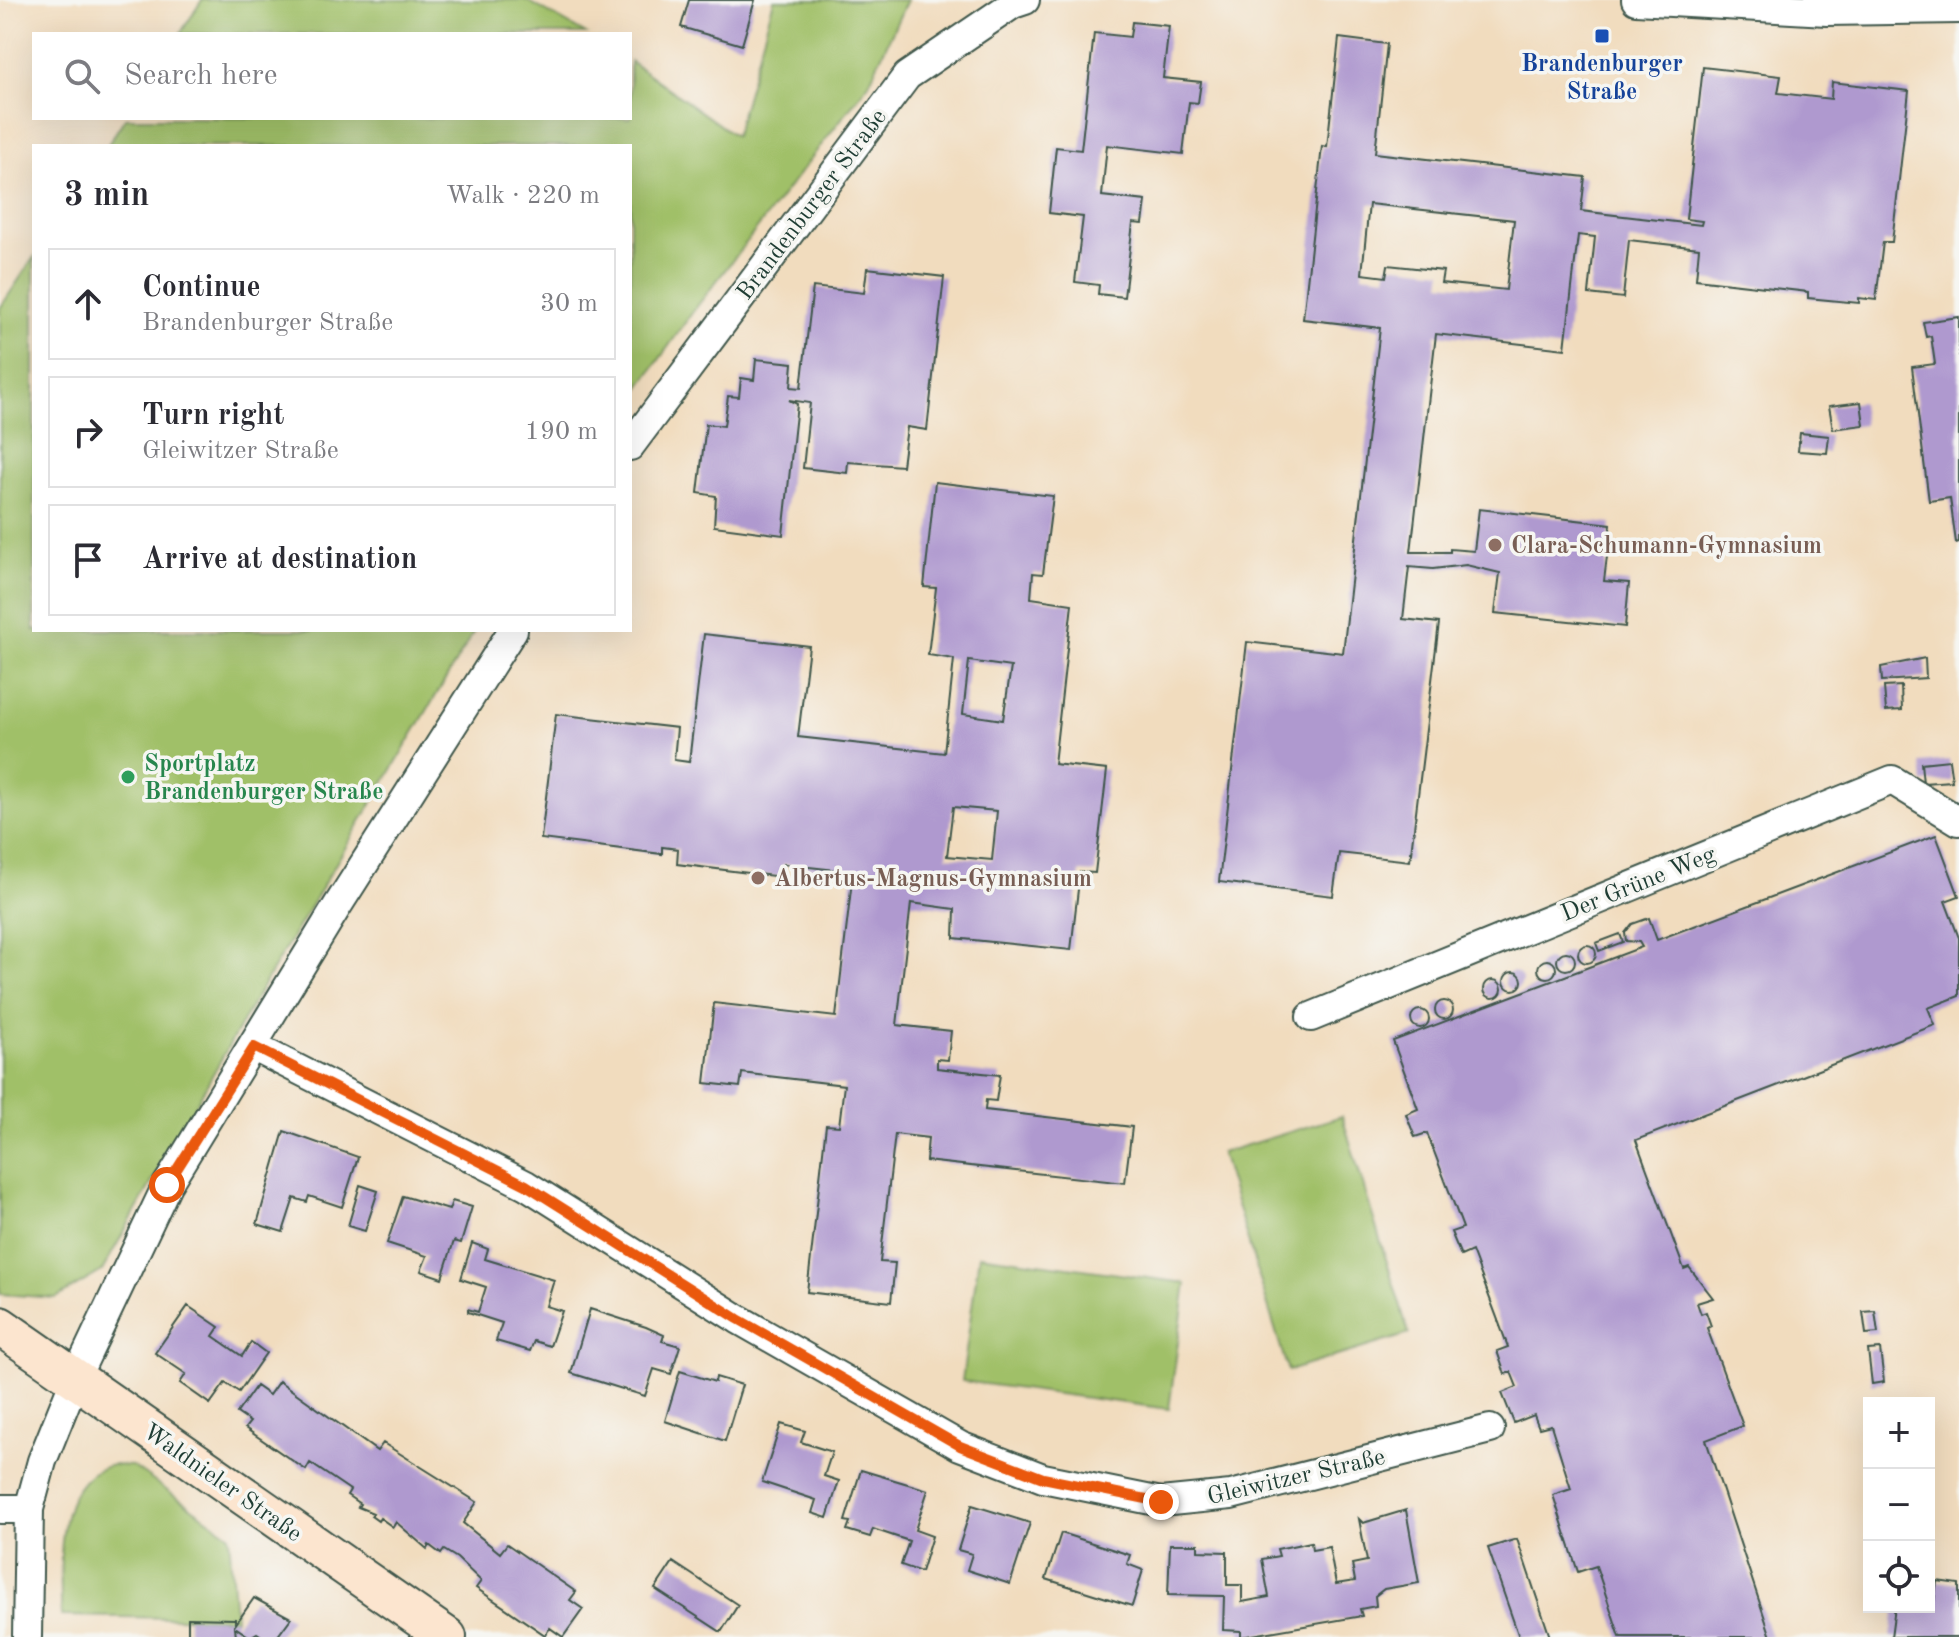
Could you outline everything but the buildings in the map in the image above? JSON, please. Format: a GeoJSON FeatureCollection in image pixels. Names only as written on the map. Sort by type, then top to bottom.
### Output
{"type":"FeatureCollection","features":[{"type":"Feature","properties":{"kind":"main road","name":"Waldnieler Straße"},"geometry":{"type":"LineString","coordinates":[[0,1326],[447,1637]]}},
{"type":"Feature","properties":{"kind":"street"},"geometry":{"type":"LineString","coordinates":[[1636,0],[1689,6],[1959,9]]}},
{"type":"Feature","properties":{"kind":"street","name":"Brandenburger Straße"},"geometry":{"type":"LineString","coordinates":[[632,443],[907,76],[1016,1]]}},
{"type":"Feature","properties":{"kind":"street"},"geometry":{"type":"LineString","coordinates":[[27,1637],[29,1509],[42,1461],[75,1379],[167,1185],[338,905],[512,632]]}},
{"type":"Feature","properties":{"kind":"street","name":"Der Grüne Weg"},"geometry":{"type":"LineString","coordinates":[[1311,1017],[1892,780],[1959,821]]}},
{"type":"Feature","properties":{"kind":"street","name":"Gleiwitzer Straße"},"geometry":{"type":"LineString","coordinates":[[254,1047],[526,1185],[738,1319],[960,1446],[1043,1478],[1161,1502],[1231,1495],[1490,1429]]}},
{"type":"Feature","properties":{"kind":"street"},"geometry":{"type":"LineString","coordinates":[[0,1509],[29,1509]]}},
{"type":"Feature","properties":{"kind":"green space"},"geometry":{"type":"Polygon","coordinates":[[[202,0],[526,0],[582,32],[181,32],[202,0]]]}},
{"type":"Feature","properties":{"kind":"green space"},"geometry":{"type":"Polygon","coordinates":[[[774,0],[907,0],[869,83],[692,313],[632,398],[632,144],[108,144],[124,120],[632,120],[632,62],[735,136],[774,0]]]}},
{"type":"Feature","properties":{"kind":"green space"},"geometry":{"type":"Polygon","coordinates":[[[32,260],[32,632],[474,632],[254,1001],[102,1271],[56,1298],[0,1294],[0,308],[32,260]]]}},
{"type":"Feature","properties":{"kind":"green space"},"geometry":{"type":"Polygon","coordinates":[[[1342,1116],[1409,1334],[1288,1371],[1221,1153],[1342,1116]]]}},
{"type":"Feature","properties":{"kind":"green space"},"geometry":{"type":"Polygon","coordinates":[[[979,1255],[1186,1283],[1169,1409],[962,1381],[979,1255]]]}},
{"type":"Feature","properties":{"kind":"green space"},"geometry":{"type":"Polygon","coordinates":[[[112,1465],[132,1466],[229,1534],[235,1619],[61,1616],[61,1551],[69,1506],[78,1487],[92,1473],[112,1465]]]}},
{"type":"Feature","properties":{"kind":"place","name":"Brandenburger Straße"},"geometry":{"type":"Point","coordinates":[1602,36]}},
{"type":"Feature","properties":{"kind":"place","name":"Clara-Schumann-Gymnasium"},"geometry":{"type":"Point","coordinates":[1495,545]}},
{"type":"Feature","properties":{"kind":"place","name":"Sportplatz Brandenburger Straße"},"geometry":{"type":"Point","coordinates":[128,777]}},
{"type":"Feature","properties":{"kind":"place","name":"Albertus-Magnus-Gymnasium"},"geometry":{"type":"Point","coordinates":[758,878]}},
{"type":"Feature","properties":{"kind":"route"},"geometry":{"type":"LineString","coordinates":[[167,1185],[254,1047],[526,1185],[738,1319],[960,1446],[1043,1478],[1161,1502]]}}]}
